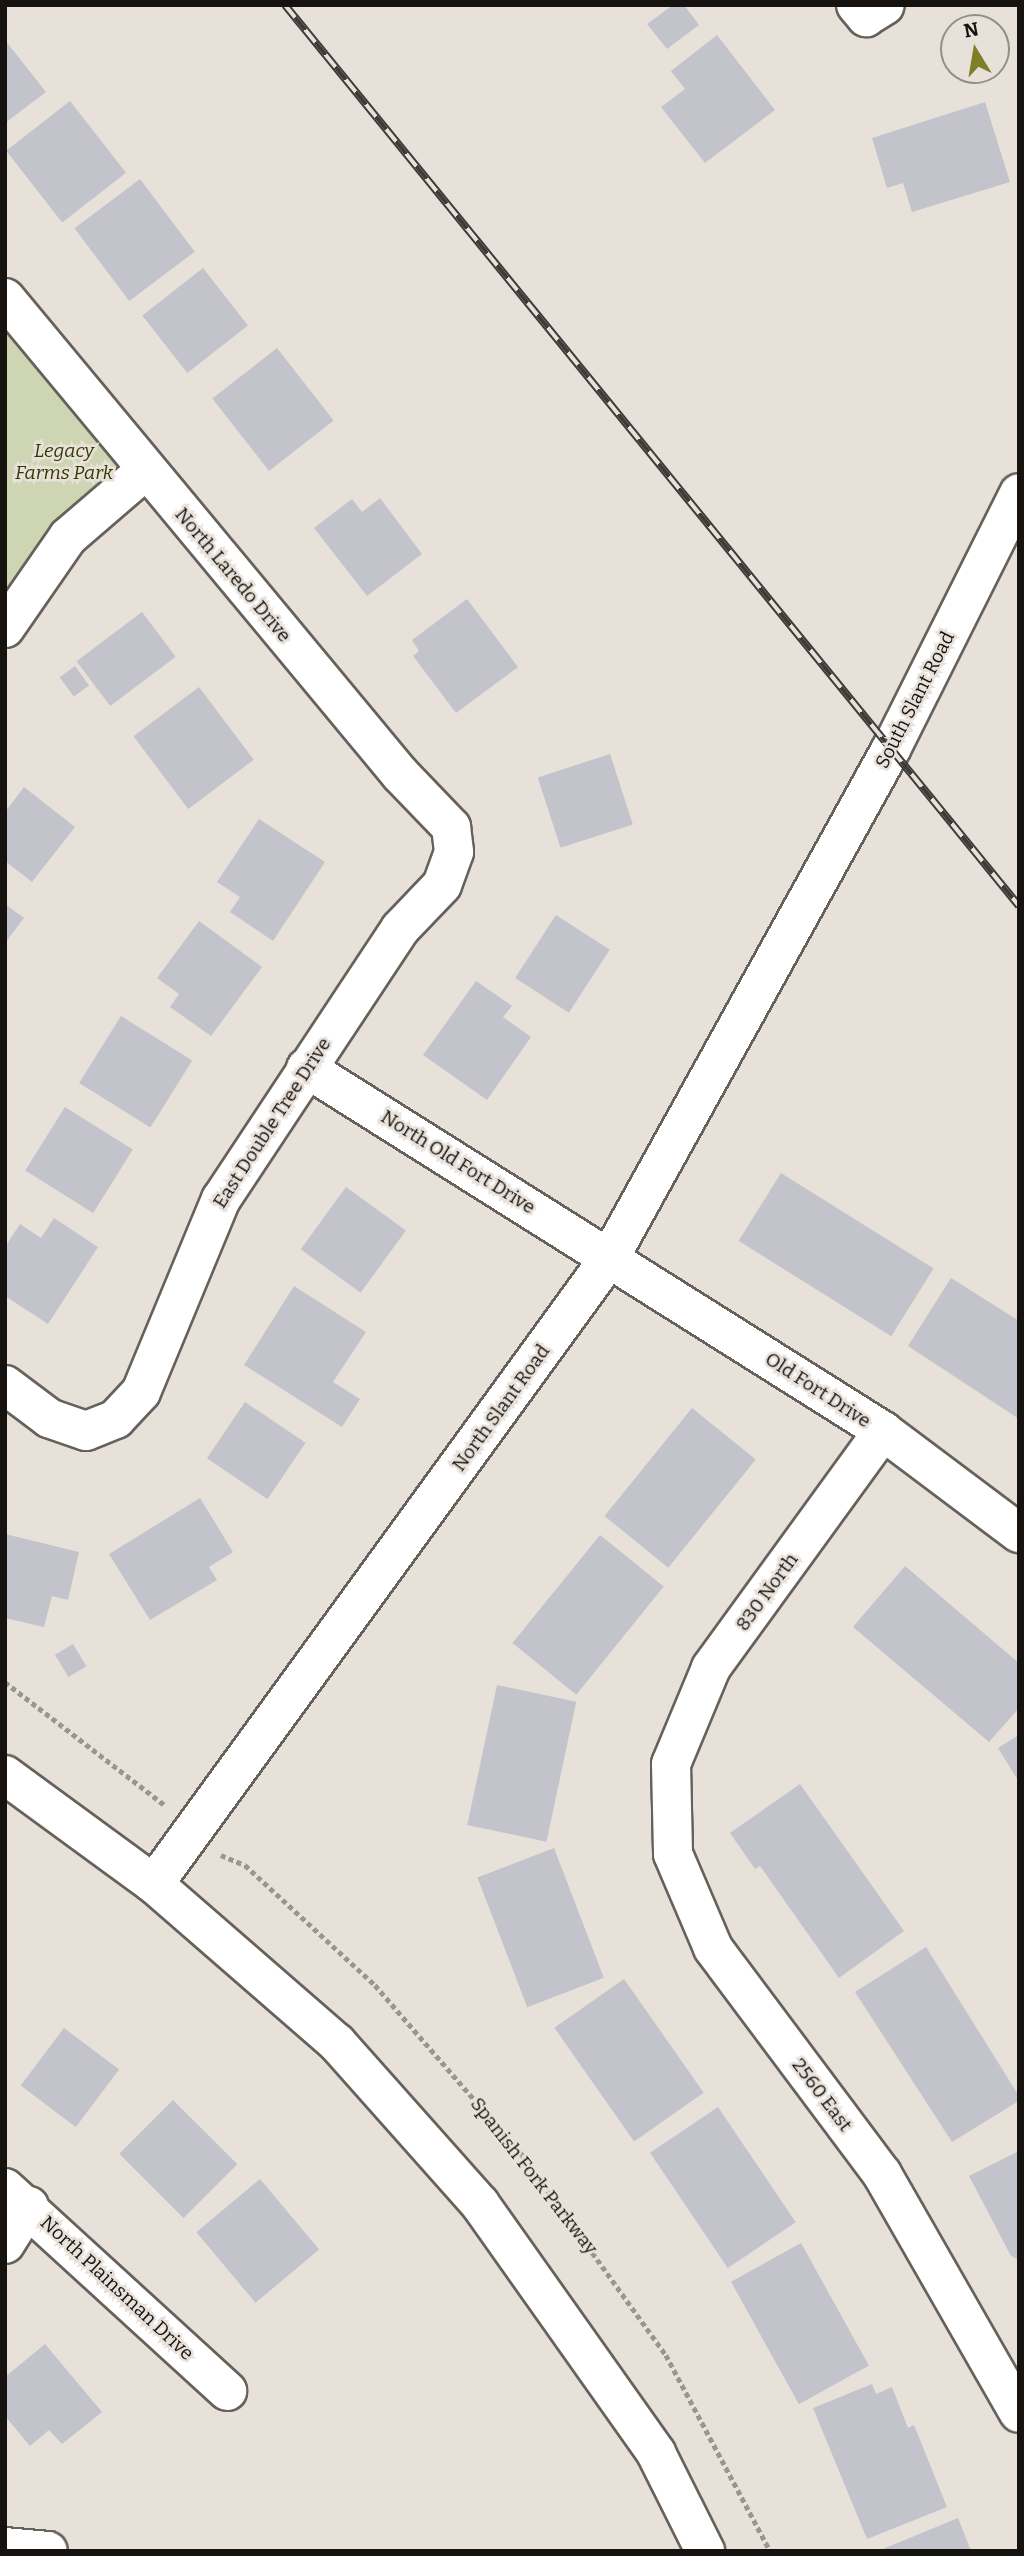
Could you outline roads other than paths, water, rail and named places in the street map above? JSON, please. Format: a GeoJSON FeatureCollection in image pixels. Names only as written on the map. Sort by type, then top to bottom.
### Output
{"type":"FeatureCollection","features":[{"type":"Feature","properties":{"kind":"street","name":"North Laredo Drive"},"geometry":{"type":"LineString","coordinates":[[5,298],[400,774],[451,827],[454,852]]}},
{"type":"Feature","properties":{"kind":"street"},"geometry":{"type":"LineString","coordinates":[[5,628],[68,537],[146,470]]}},
{"type":"Feature","properties":{"kind":"street","name":"South Slant Road"},"geometry":{"type":"LineString","coordinates":[[804,904],[891,749],[1019,493]]}},
{"type":"Feature","properties":{"kind":"street","name":"East Double Tree Drive"},"geometry":{"type":"LineString","coordinates":[[5,1385],[49,1418],[86,1431],[116,1419],[141,1392],[221,1199],[400,929],[442,885],[454,852]]}},
{"type":"Feature","properties":{"kind":"street","name":"North Slant Road"},"geometry":{"type":"LineString","coordinates":[[154,1884],[610,1257],[674,1151],[804,904]]}},
{"type":"Feature","properties":{"kind":"street","name":"North Old Fort Drive"},"geometry":{"type":"LineString","coordinates":[[306,1068],[610,1257]]}},
{"type":"Feature","properties":{"kind":"street","name":"Old Fort Drive"},"geometry":{"type":"LineString","coordinates":[[610,1257],[883,1431],[1019,1533]]}},
{"type":"Feature","properties":{"kind":"street","name":"830 North"},"geometry":{"type":"LineString","coordinates":[[671,1764],[711,1668],[883,1431]]}},
{"type":"Feature","properties":{"kind":"street","name":"2560 East"},"geometry":{"type":"LineString","coordinates":[[671,1764],[673,1854],[713,1948],[882,2174],[1019,2413]]}},
{"type":"Feature","properties":{"kind":"street"},"geometry":{"type":"LineString","coordinates":[[5,1775],[154,1884],[337,2043],[480,2204],[656,2453],[705,2551]]}},
{"type":"Feature","properties":{"kind":"street"},"geometry":{"type":"LineString","coordinates":[[5,2244],[17,2197]]}},
{"type":"Feature","properties":{"kind":"street","name":"North Plainsman Drive"},"geometry":{"type":"LineString","coordinates":[[17,2197],[227,2391]]}},
{"type":"Feature","properties":{"kind":"street"},"geometry":{"type":"LineString","coordinates":[[5,2547],[48,2551]]}},
{"type":"Feature","properties":{"kind":"railway"},"geometry":{"type":"LineString","coordinates":[[285,5],[1019,906]]}},
{"type":"Feature","properties":{"kind":"park label","name":"Legacy Farms Park"},"geometry":{"type":"Point","coordinates":[64,462]}}]}
